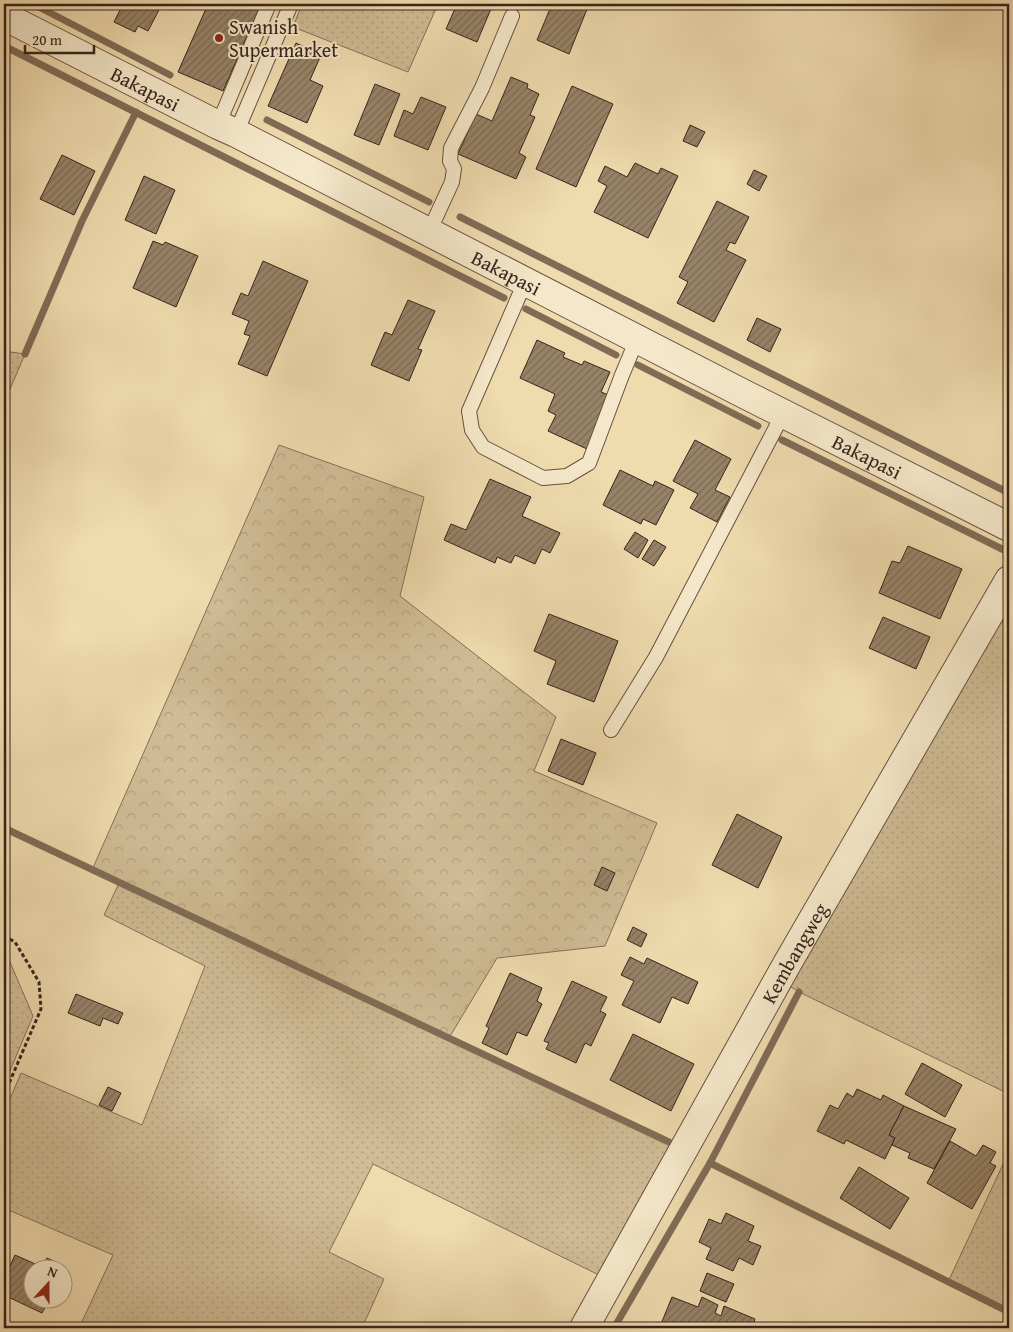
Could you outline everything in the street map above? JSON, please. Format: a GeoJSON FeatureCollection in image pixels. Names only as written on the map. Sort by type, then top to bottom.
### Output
{"type":"FeatureCollection","features":[{"type":"Feature","properties":{"kind":"street","name":"Bakapasi"},"geometry":{"type":"LineString","coordinates":[[4,16],[783,414],[1009,527]]}},
{"type":"Feature","properties":{"kind":"street","name":"Kembangweg"},"geometry":{"type":"LineString","coordinates":[[584,1328],[787,964],[1009,580]]}},
{"type":"Feature","properties":{"kind":"lane"},"geometry":{"type":"LineString","coordinates":[[227,129],[270,4]]}},
{"type":"Feature","properties":{"kind":"lane"},"geometry":{"type":"LineString","coordinates":[[227,129],[291,4]]}},
{"type":"Feature","properties":{"kind":"lane"},"geometry":{"type":"LineString","coordinates":[[429,232],[452,182],[454,169],[450,161],[451,148],[482,88],[512,16]]}},
{"type":"Feature","properties":{"kind":"lane"},"geometry":{"type":"LineString","coordinates":[[525,282],[469,411],[472,430],[483,448],[543,478],[567,476],[589,463],[637,339]]}},
{"type":"Feature","properties":{"kind":"lane"},"geometry":{"type":"LineString","coordinates":[[611,730],[656,657],[783,414]]}},
{"type":"Feature","properties":{"kind":"path"},"geometry":{"type":"LineString","coordinates":[[4,936],[15,942],[39,982],[41,1009],[4,1095]]}},
{"type":"Feature","properties":{"kind":"green space"},"geometry":{"type":"Polygon","coordinates":[[[302,4],[438,4],[408,72],[293,27],[302,4]]]}},
{"type":"Feature","properties":{"kind":"green space"},"geometry":{"type":"Polygon","coordinates":[[[4,351],[25,354],[4,403],[4,351]]]}},
{"type":"Feature","properties":{"kind":"green space"},"geometry":{"type":"Polygon","coordinates":[[[279,445],[424,497],[400,596],[556,717],[534,771],[657,823],[605,946],[497,958],[449,1038],[92,870],[279,445]]]}},
{"type":"Feature","properties":{"kind":"green space"},"geometry":{"type":"Polygon","coordinates":[[[1009,596],[1009,1094],[799,992],[785,983],[1009,596]]]}},
{"type":"Feature","properties":{"kind":"green space"},"geometry":{"type":"Polygon","coordinates":[[[119,883],[677,1146],[603,1277],[373,1164],[329,1252],[384,1279],[362,1328],[79,1328],[113,1255],[4,1208],[4,1113],[21,1073],[142,1125],[205,966],[104,915],[119,883]]]}},
{"type":"Feature","properties":{"kind":"green space"},"geometry":{"type":"Polygon","coordinates":[[[4,948],[33,1016],[4,1085],[4,948]]]}},
{"type":"Feature","properties":{"kind":"green space"},"geometry":{"type":"Polygon","coordinates":[[[1009,1141],[1009,1312],[948,1282],[1005,1160],[1009,1141]]]}},
{"type":"Feature","properties":{"kind":"building"},"geometry":{"type":"Polygon","coordinates":[[[123,4],[162,4],[148,31],[138,26],[135,32],[114,22],[123,4]]]}},
{"type":"Feature","properties":{"kind":"building","name":"Swanish Supermarket"},"geometry":{"type":"Polygon","coordinates":[[[208,4],[261,4],[223,91],[178,72],[208,4]]]}},
{"type":"Feature","properties":{"kind":"building"},"geometry":{"type":"Polygon","coordinates":[[[457,4],[493,4],[477,42],[446,29],[457,4]]]}},
{"type":"Feature","properties":{"kind":"building"},"geometry":{"type":"Polygon","coordinates":[[[552,4],[589,4],[569,54],[537,40],[552,4]]]}},
{"type":"Feature","properties":{"kind":"building"},"geometry":{"type":"Polygon","coordinates":[[[296,43],[321,55],[310,80],[323,86],[307,123],[268,106],[296,43]]]}},
{"type":"Feature","properties":{"kind":"building"},"geometry":{"type":"Polygon","coordinates":[[[511,77],[528,84],[527,88],[539,94],[530,115],[535,117],[519,153],[526,157],[516,179],[458,154],[476,114],[492,121],[511,77]]]}},
{"type":"Feature","properties":{"kind":"building"},"geometry":{"type":"Polygon","coordinates":[[[375,84],[400,94],[379,145],[354,135],[375,84]]]}},
{"type":"Feature","properties":{"kind":"building"},"geometry":{"type":"Polygon","coordinates":[[[572,86],[613,104],[576,187],[536,169],[572,86]]]}},
{"type":"Feature","properties":{"kind":"building"},"geometry":{"type":"Polygon","coordinates":[[[421,97],[446,107],[428,150],[394,136],[404,110],[413,114],[421,97]]]}},
{"type":"Feature","properties":{"kind":"building"},"geometry":{"type":"Polygon","coordinates":[[[690,125],[705,132],[697,147],[683,141],[690,125]]]}},
{"type":"Feature","properties":{"kind":"building"},"geometry":{"type":"Polygon","coordinates":[[[62,155],[95,171],[74,215],[40,199],[62,155]]]}},
{"type":"Feature","properties":{"kind":"building"},"geometry":{"type":"Polygon","coordinates":[[[635,163],[658,174],[661,168],[678,176],[648,238],[594,212],[607,186],[598,181],[605,166],[627,177],[635,163]]]}},
{"type":"Feature","properties":{"kind":"building"},"geometry":{"type":"Polygon","coordinates":[[[754,170],[767,176],[759,191],[747,184],[754,170]]]}},
{"type":"Feature","properties":{"kind":"building"},"geometry":{"type":"Polygon","coordinates":[[[144,176],[175,190],[156,234],[125,220],[144,176]]]}},
{"type":"Feature","properties":{"kind":"building"},"geometry":{"type":"Polygon","coordinates":[[[717,201],[749,217],[735,244],[730,242],[726,250],[746,260],[714,322],[677,303],[688,282],[679,277],[717,201]]]}},
{"type":"Feature","properties":{"kind":"building"},"geometry":{"type":"Polygon","coordinates":[[[153,241],[163,245],[165,242],[198,256],[176,307],[133,288],[153,241]]]}},
{"type":"Feature","properties":{"kind":"building"},"geometry":{"type":"Polygon","coordinates":[[[263,261],[308,281],[267,376],[238,364],[250,336],[244,334],[249,321],[232,314],[241,293],[248,296],[263,261]]]}},
{"type":"Feature","properties":{"kind":"building"},"geometry":{"type":"Polygon","coordinates":[[[408,300],[435,311],[418,349],[422,350],[409,381],[371,365],[385,332],[392,335],[408,300]]]}},
{"type":"Feature","properties":{"kind":"building"},"geometry":{"type":"Polygon","coordinates":[[[757,318],[781,329],[770,352],[747,340],[757,318]]]}},
{"type":"Feature","properties":{"kind":"building"},"geometry":{"type":"Polygon","coordinates":[[[537,340],[565,353],[563,357],[582,365],[584,361],[610,372],[601,392],[611,396],[587,449],[548,431],[556,415],[548,411],[555,394],[520,378],[537,340]]]}},
{"type":"Feature","properties":{"kind":"building"},"geometry":{"type":"Polygon","coordinates":[[[695,440],[731,459],[715,490],[730,497],[717,522],[690,508],[698,494],[673,481],[695,440]]]}},
{"type":"Feature","properties":{"kind":"building"},"geometry":{"type":"Polygon","coordinates":[[[620,470],[653,486],[655,481],[674,490],[656,525],[643,519],[641,524],[603,505],[620,470]]]}},
{"type":"Feature","properties":{"kind":"building"},"geometry":{"type":"Polygon","coordinates":[[[490,479],[531,497],[522,516],[560,533],[550,553],[542,549],[535,564],[515,555],[511,563],[497,557],[495,563],[444,540],[451,524],[466,530],[490,479]]]}},
{"type":"Feature","properties":{"kind":"building"},"geometry":{"type":"Polygon","coordinates":[[[635,532],[648,540],[638,558],[624,549],[635,532]]]}},
{"type":"Feature","properties":{"kind":"building"},"geometry":{"type":"Polygon","coordinates":[[[654,540],[666,547],[654,566],[642,559],[654,540]]]}},
{"type":"Feature","properties":{"kind":"building"},"geometry":{"type":"Polygon","coordinates":[[[908,546],[962,569],[940,619],[879,593],[892,561],[900,563],[908,546]]]}},
{"type":"Feature","properties":{"kind":"building"},"geometry":{"type":"Polygon","coordinates":[[[549,614],[618,641],[594,702],[547,684],[556,661],[534,651],[549,614]]]}},
{"type":"Feature","properties":{"kind":"building"},"geometry":{"type":"Polygon","coordinates":[[[883,617],[930,637],[916,669],[869,648],[883,617]]]}},
{"type":"Feature","properties":{"kind":"building"},"geometry":{"type":"Polygon","coordinates":[[[561,739],[596,753],[583,785],[548,771],[561,739]]]}},
{"type":"Feature","properties":{"kind":"building"},"geometry":{"type":"Polygon","coordinates":[[[737,814],[782,837],[758,888],[712,865],[737,814]]]}},
{"type":"Feature","properties":{"kind":"building"},"geometry":{"type":"Polygon","coordinates":[[[602,867],[615,873],[607,891],[594,885],[602,867]]]}},
{"type":"Feature","properties":{"kind":"building"},"geometry":{"type":"Polygon","coordinates":[[[4,880],[9,882],[4,893],[4,880]]]}},
{"type":"Feature","properties":{"kind":"building"},"geometry":{"type":"Polygon","coordinates":[[[633,927],[647,934],[641,947],[627,940],[633,927]]]}},
{"type":"Feature","properties":{"kind":"building"},"geometry":{"type":"Polygon","coordinates":[[[630,957],[644,964],[647,958],[698,982],[688,1004],[672,997],[660,1023],[622,1005],[634,981],[621,975],[630,957]]]}},
{"type":"Feature","properties":{"kind":"building"},"geometry":{"type":"Polygon","coordinates":[[[510,973],[542,988],[537,1001],[542,1004],[527,1036],[517,1032],[507,1055],[482,1043],[489,1028],[486,1026],[510,973]]]}},
{"type":"Feature","properties":{"kind":"building"},"geometry":{"type":"Polygon","coordinates":[[[572,981],[607,997],[600,1011],[606,1014],[591,1046],[585,1043],[576,1063],[546,1049],[549,1043],[544,1041],[572,981]]]}},
{"type":"Feature","properties":{"kind":"building"},"geometry":{"type":"Polygon","coordinates":[[[76,994],[123,1013],[118,1024],[103,1018],[100,1026],[68,1013],[76,994]]]}},
{"type":"Feature","properties":{"kind":"building"},"geometry":{"type":"Polygon","coordinates":[[[633,1034],[694,1064],[671,1111],[610,1080],[633,1034]]]}},
{"type":"Feature","properties":{"kind":"building"},"geometry":{"type":"Polygon","coordinates":[[[922,1063],[962,1085],[945,1117],[905,1094],[922,1063]]]}},
{"type":"Feature","properties":{"kind":"building"},"geometry":{"type":"Polygon","coordinates":[[[108,1087],[121,1093],[112,1111],[99,1105],[108,1087]]]}},
{"type":"Feature","properties":{"kind":"building"},"geometry":{"type":"Polygon","coordinates":[[[857,1089],[881,1100],[883,1095],[904,1106],[889,1135],[895,1138],[885,1159],[846,1140],[844,1144],[817,1131],[830,1105],[838,1109],[847,1093],[853,1097],[857,1089]]]}},
{"type":"Feature","properties":{"kind":"building"},"geometry":{"type":"Polygon","coordinates":[[[904,1106],[956,1129],[934,1169],[908,1158],[910,1153],[892,1145],[895,1138],[889,1135],[904,1106]]]}},
{"type":"Feature","properties":{"kind":"building"},"geometry":{"type":"Polygon","coordinates":[[[950,1141],[976,1156],[983,1145],[996,1152],[990,1163],[996,1166],[972,1209],[927,1183],[950,1141]]]}},
{"type":"Feature","properties":{"kind":"building"},"geometry":{"type":"Polygon","coordinates":[[[859,1167],[909,1198],[890,1229],[840,1198],[859,1167]]]}},
{"type":"Feature","properties":{"kind":"building"},"geometry":{"type":"Polygon","coordinates":[[[726,1213],[754,1226],[748,1241],[761,1246],[753,1265],[739,1258],[733,1271],[706,1259],[711,1248],[699,1242],[709,1219],[721,1224],[726,1213]]]}},
{"type":"Feature","properties":{"kind":"building"},"geometry":{"type":"Polygon","coordinates":[[[15,1255],[26,1260],[22,1260],[22,1304],[4,1295],[4,1279],[15,1255]]]}},
{"type":"Feature","properties":{"kind":"building"},"geometry":{"type":"Polygon","coordinates":[[[707,1273],[734,1284],[726,1302],[700,1291],[707,1273]]]}},
{"type":"Feature","properties":{"kind":"building"},"geometry":{"type":"Polygon","coordinates":[[[672,1297],[698,1307],[702,1297],[718,1305],[715,1313],[721,1316],[724,1306],[755,1319],[752,1328],[669,1328],[661,1324],[672,1297]]]}},
{"type":"Feature","properties":{"kind":"waterway"},"geometry":{"type":"LineString","coordinates":[[33,4],[170,75]]}},
{"type":"Feature","properties":{"kind":"waterway"},"geometry":{"type":"LineString","coordinates":[[4,46],[504,298]]}},
{"type":"Feature","properties":{"kind":"waterway"},"geometry":{"type":"LineString","coordinates":[[25,354],[82,221],[136,112]]}},
{"type":"Feature","properties":{"kind":"waterway"},"geometry":{"type":"LineString","coordinates":[[267,120],[429,202]]}},
{"type":"Feature","properties":{"kind":"waterway"},"geometry":{"type":"LineString","coordinates":[[460,217],[1009,493]]}},
{"type":"Feature","properties":{"kind":"waterway"},"geometry":{"type":"LineString","coordinates":[[526,309],[616,355]]}},
{"type":"Feature","properties":{"kind":"waterway"},"geometry":{"type":"LineString","coordinates":[[638,365],[758,426]]}},
{"type":"Feature","properties":{"kind":"waterway"},"geometry":{"type":"LineString","coordinates":[[782,440],[1004,550]]}},
{"type":"Feature","properties":{"kind":"waterway"},"geometry":{"type":"LineString","coordinates":[[4,828],[669,1142]]}},
{"type":"Feature","properties":{"kind":"waterway"},"geometry":{"type":"LineString","coordinates":[[614,1328],[710,1163],[799,992]]}},
{"type":"Feature","properties":{"kind":"waterway"},"geometry":{"type":"LineString","coordinates":[[710,1163],[1009,1312]]}},
{"type":"Feature","properties":{"kind":"place","name":"Swanish Supermarket"},"geometry":{"type":"Point","coordinates":[219,38]}}]}
